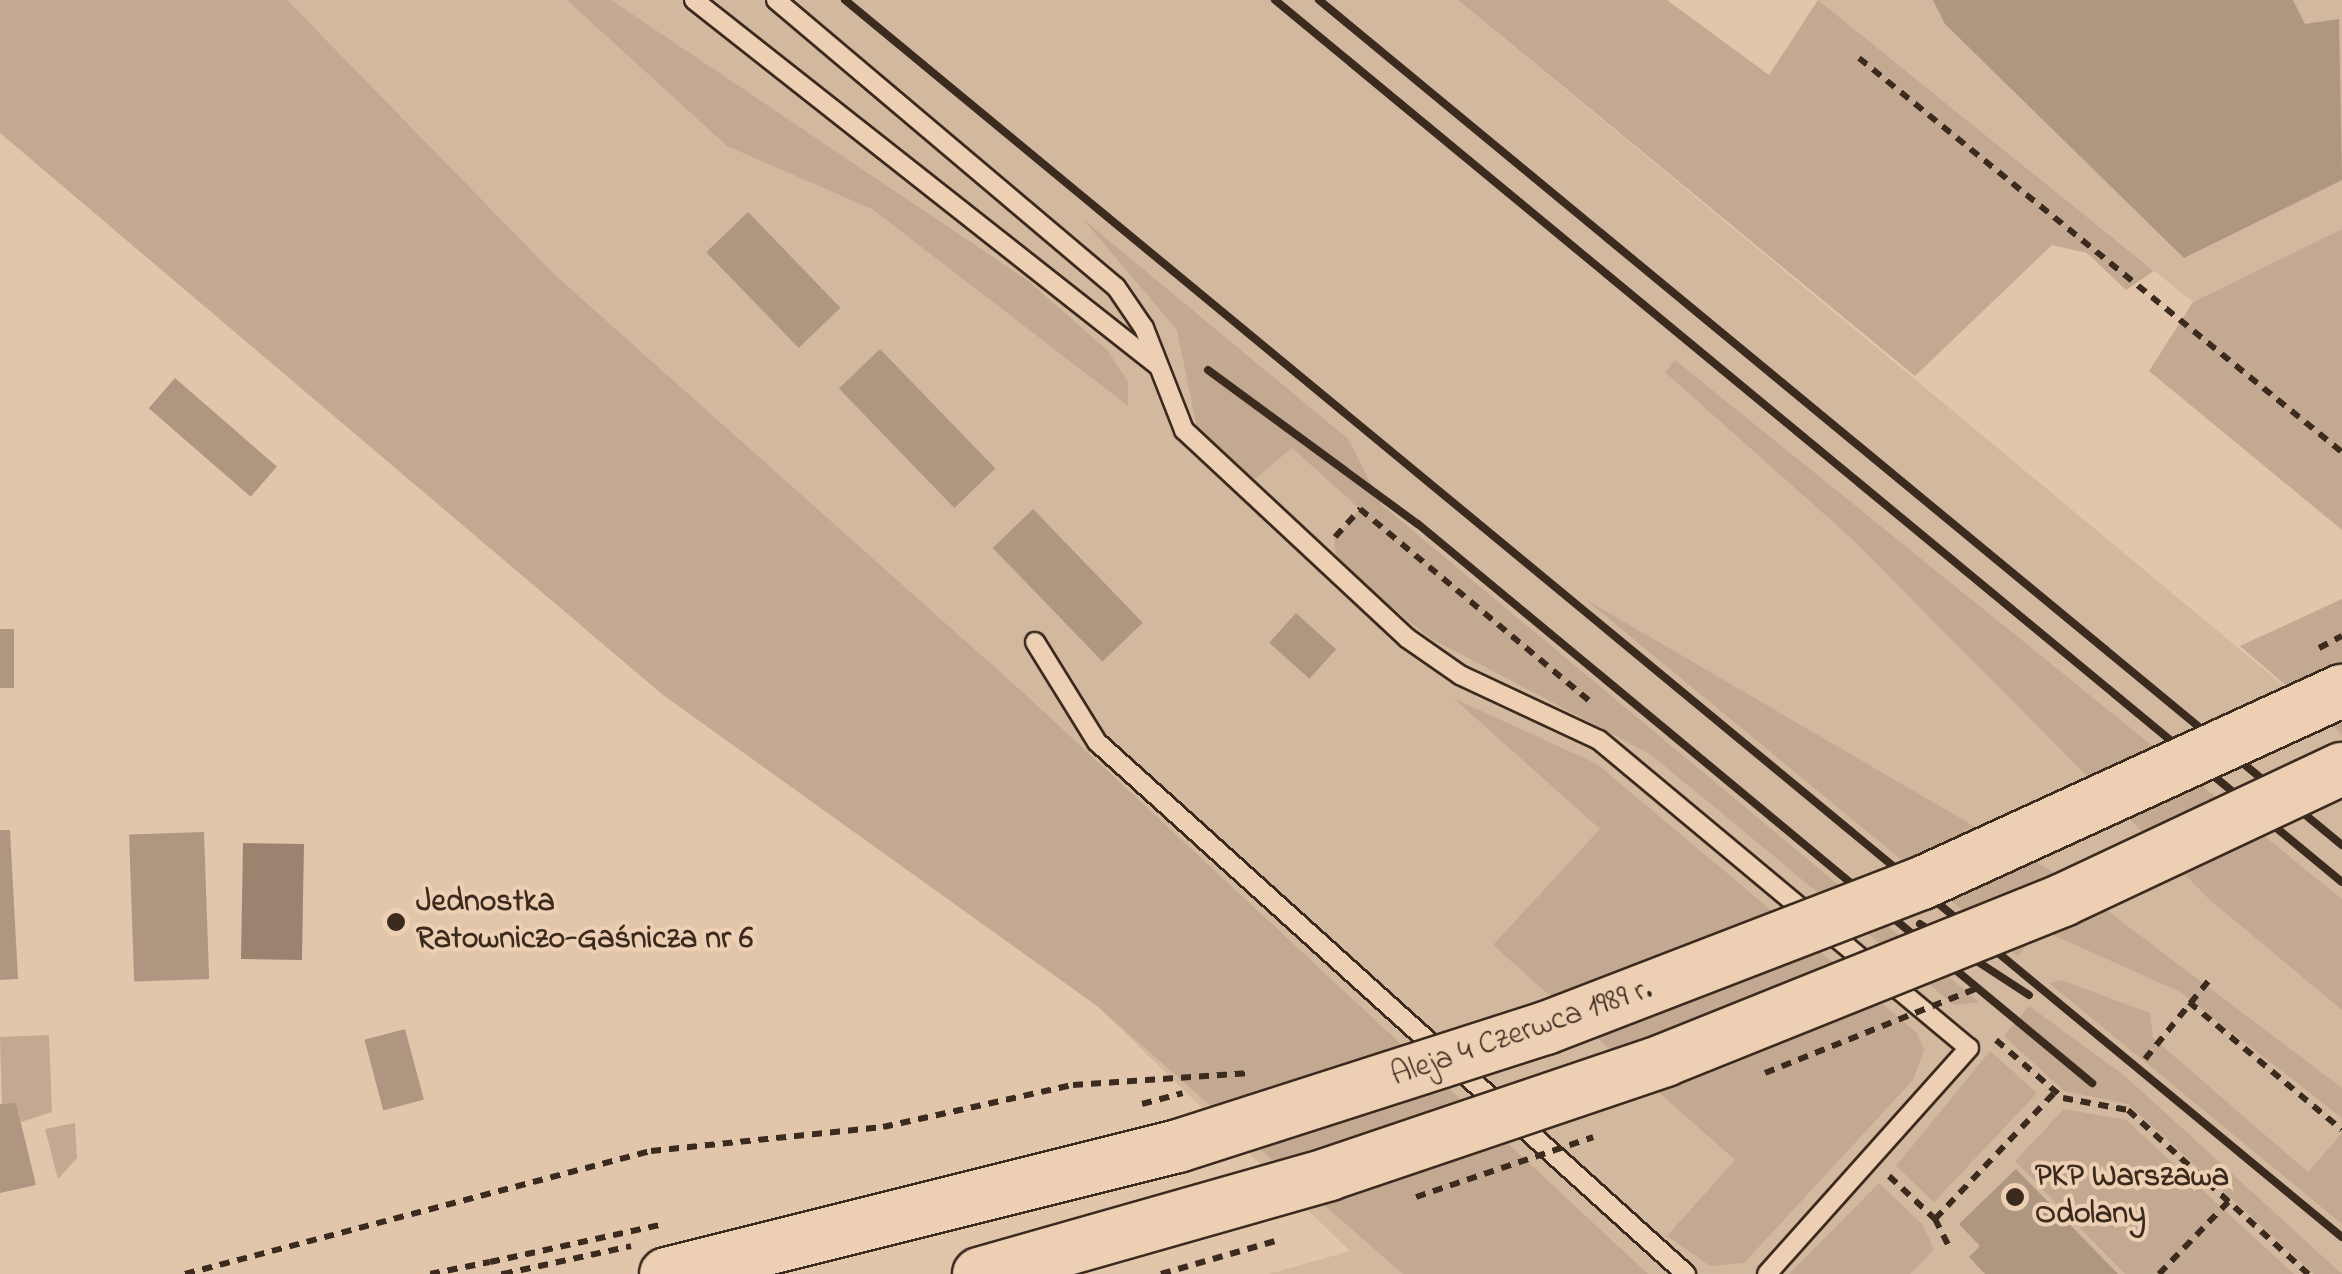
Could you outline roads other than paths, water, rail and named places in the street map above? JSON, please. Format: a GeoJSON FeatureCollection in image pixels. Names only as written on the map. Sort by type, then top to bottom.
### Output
{"type":"FeatureCollection","features":[{"type":"Feature","properties":{"kind":"main road","name":"Aleja 4 Czerwca 1989 r."},"geometry":{"type":"LineString","coordinates":[[653,1259],[1160,1151],[1546,1028],[1956,869],[2326,668]]}},
{"type":"Feature","properties":{"kind":"main road"},"geometry":{"type":"LineString","coordinates":[[979,1274],[1329,1174],[1665,1060],[2062,900],[2342,769]]}},
{"type":"Feature","properties":{"kind":"lane"},"geometry":{"type":"LineString","coordinates":[[694,0],[1158,366]]}},
{"type":"Feature","properties":{"kind":"lane"},"geometry":{"type":"LineString","coordinates":[[776,0],[1077,248],[1126,301],[1184,430],[1407,638],[1460,674],[1600,740],[1969,1048],[1873,1162],[1767,1274]]}},
{"type":"Feature","properties":{"kind":"lane"},"geometry":{"type":"LineString","coordinates":[[1036,642],[1097,742],[1686,1274]]}},
{"type":"Feature","properties":{"kind":"railway"},"geometry":{"type":"LineString","coordinates":[[845,0],[2342,1237]]}},
{"type":"Feature","properties":{"kind":"railway"},"geometry":{"type":"LineString","coordinates":[[1275,0],[2342,882]]}},
{"type":"Feature","properties":{"kind":"railway"},"geometry":{"type":"LineString","coordinates":[[1319,0],[2342,845]]}},
{"type":"Feature","properties":{"kind":"railway"},"geometry":{"type":"LineString","coordinates":[[1208,370],[1418,524],[2092,1083]]}},
{"type":"Feature","properties":{"kind":"railway"},"geometry":{"type":"LineString","coordinates":[[1920,924],[2029,995]]}},
{"type":"Feature","properties":{"kind":"place","name":"Jednostka Ratowniczo-Gaśnicza nr 6"},"geometry":{"type":"Point","coordinates":[396,922]}},
{"type":"Feature","properties":{"kind":"place","name":"PKP Warszawa Odolany"},"geometry":{"type":"Point","coordinates":[2015,1197]}}]}
